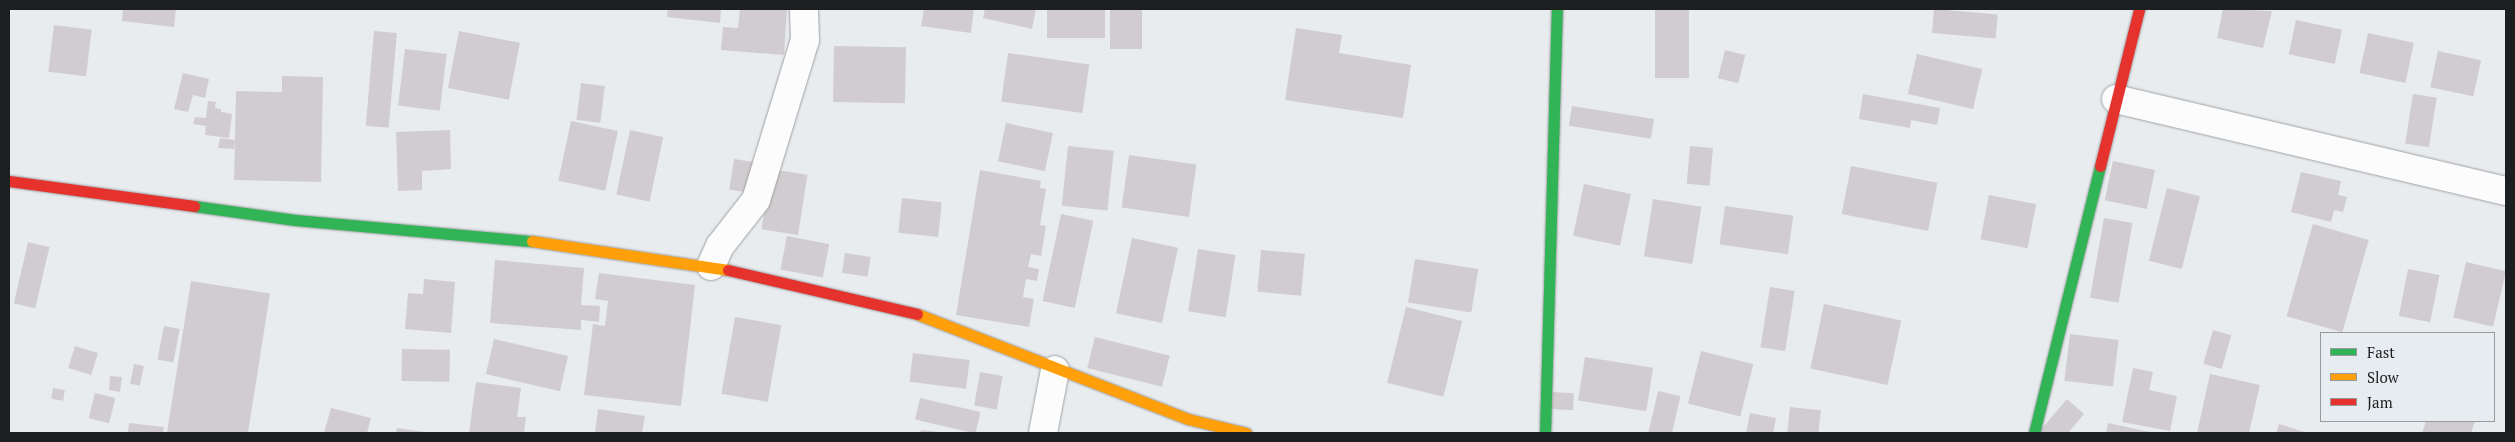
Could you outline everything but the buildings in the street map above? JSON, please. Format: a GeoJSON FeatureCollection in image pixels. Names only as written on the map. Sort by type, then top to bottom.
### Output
{"type":"FeatureCollection","features":[{"type":"Feature","properties":{"kind":"street"},"geometry":{"type":"LineString","coordinates":[[711,266],[720,246],[756,200],[805,40],[804,9]]}},
{"type":"Feature","properties":{"kind":"street"},"geometry":{"type":"LineString","coordinates":[[1545,433],[1557,9]]}},
{"type":"Feature","properties":{"kind":"street"},"geometry":{"type":"LineString","coordinates":[[2034,433],[2139,9]]}},
{"type":"Feature","properties":{"kind":"street"},"geometry":{"type":"LineString","coordinates":[[2116,99],[2506,191]]}},
{"type":"Feature","properties":{"kind":"street"},"geometry":{"type":"LineString","coordinates":[[9,181],[294,220],[574,245],[711,266],[925,316],[1054,370],[1188,419],[1246,433]]}},
{"type":"Feature","properties":{"kind":"street"},"geometry":{"type":"LineString","coordinates":[[1043,433],[1054,370]]}},
{"type":"Feature","properties":{"kind":"traffic: fast"},"geometry":{"type":"LineString","coordinates":[[1545,433],[1557,9]]}},
{"type":"Feature","properties":{"kind":"traffic: fast"},"geometry":{"type":"LineString","coordinates":[[2034,433],[2100,166]]}},
{"type":"Feature","properties":{"kind":"traffic: fast"},"geometry":{"type":"LineString","coordinates":[[194,206],[295,220],[532,241]]}},
{"type":"Feature","properties":{"kind":"traffic: slow"},"geometry":{"type":"LineString","coordinates":[[532,241],[728,270]]}},
{"type":"Feature","properties":{"kind":"traffic: slow"},"geometry":{"type":"LineString","coordinates":[[917,314],[1188,419],[1246,433]]}},
{"type":"Feature","properties":{"kind":"traffic: jam"},"geometry":{"type":"LineString","coordinates":[[2100,166],[2139,9]]}},
{"type":"Feature","properties":{"kind":"traffic: jam"},"geometry":{"type":"LineString","coordinates":[[9,181],[194,206]]}},
{"type":"Feature","properties":{"kind":"traffic: jam"},"geometry":{"type":"LineString","coordinates":[[728,270],[917,314]]}}]}
